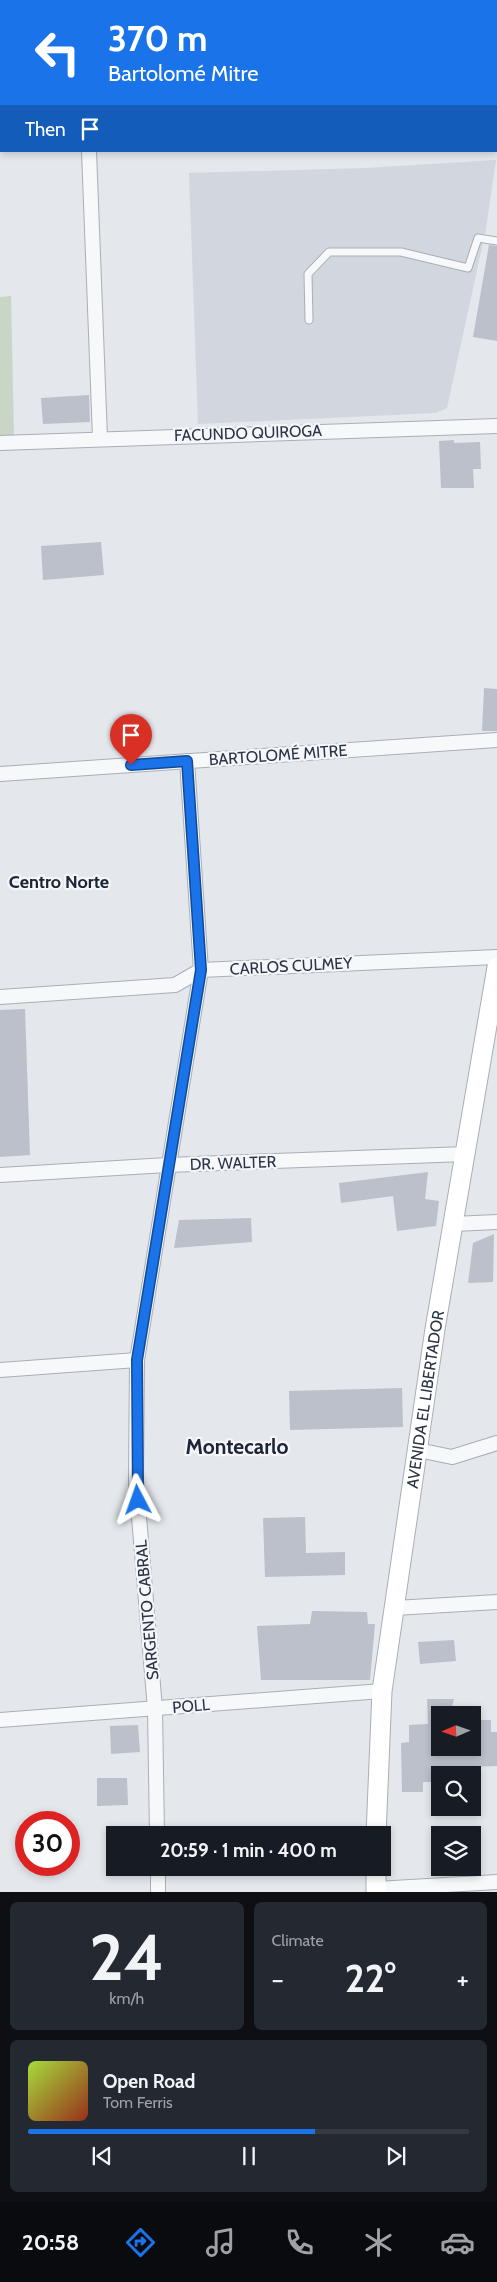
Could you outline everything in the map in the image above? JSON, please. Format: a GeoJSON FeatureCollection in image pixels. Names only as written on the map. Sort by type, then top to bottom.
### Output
{"type":"FeatureCollection","features":[{"type":"Feature","properties":{"kind":"main road","name":"AVENIDA EL LIBERTADOR"},"geometry":{"type":"LineString","coordinates":[[376,1826],[382,1691],[453,1224],[497,967]]}},
{"type":"Feature","properties":{"kind":"main road"},"geometry":{"type":"LineString","coordinates":[[376,1876],[376,1891]]}},
{"type":"Feature","properties":{"kind":"street"},"geometry":{"type":"LineString","coordinates":[[89,152],[100,438]]}},
{"type":"Feature","properties":{"kind":"street","name":"FACUNDO QUIROGA"},"geometry":{"type":"LineString","coordinates":[[0,443],[100,438],[497,426]]}},
{"type":"Feature","properties":{"kind":"street","name":"BARTOLOMÉ MITRE"},"geometry":{"type":"LineString","coordinates":[[0,774],[497,740]]}},
{"type":"Feature","properties":{"kind":"street","name":"SARGENTO CABRAL"},"geometry":{"type":"LineString","coordinates":[[157,1826],[155,1709],[136,1481],[137,1360],[167,1165],[201,970],[187,761]]}},
{"type":"Feature","properties":{"kind":"street","name":"CARLOS CULMEY"},"geometry":{"type":"LineString","coordinates":[[0,997],[176,985],[201,970],[497,956]]}},
{"type":"Feature","properties":{"kind":"street","name":"DR. WALTER"},"geometry":{"type":"LineString","coordinates":[[0,1175],[167,1165],[466,1154]]}},
{"type":"Feature","properties":{"kind":"street"},"geometry":{"type":"LineString","coordinates":[[453,1224],[497,1222]]}},
{"type":"Feature","properties":{"kind":"street"},"geometry":{"type":"LineString","coordinates":[[0,1370],[137,1360]]}},
{"type":"Feature","properties":{"kind":"street"},"geometry":{"type":"LineString","coordinates":[[418,1450],[452,1457],[497,1443]]}},
{"type":"Feature","properties":{"kind":"street"},"geometry":{"type":"LineString","coordinates":[[395,1608],[497,1602]]}},
{"type":"Feature","properties":{"kind":"street","name":"POLL"},"geometry":{"type":"LineString","coordinates":[[0,1720],[382,1691]]}},
{"type":"Feature","properties":{"kind":"street"},"geometry":{"type":"LineString","coordinates":[[158,1876],[158,1892]]}},
{"type":"Feature","properties":{"kind":"street"},"geometry":{"type":"LineString","coordinates":[[376,1891],[497,1882]]}},
{"type":"Feature","properties":{"kind":"lane"},"geometry":{"type":"LineString","coordinates":[[309,320],[308,274],[329,252],[401,252],[468,268],[478,238],[497,241]]}},
{"type":"Feature","properties":{"kind":"shaded area"},"geometry":{"type":"Polygon","coordinates":[[[496,160],[486,229],[447,408],[435,413],[198,424],[189,173],[366,168],[496,160]]]}},
{"type":"Feature","properties":{"kind":"green space"},"geometry":{"type":"Polygon","coordinates":[[[11,296],[14,438],[0,439],[0,297],[11,296]]]}},
{"type":"Feature","properties":{"kind":"building"},"geometry":{"type":"Polygon","coordinates":[[[489,245],[497,246],[497,341],[473,337],[489,245]]]}},
{"type":"Feature","properties":{"kind":"building"},"geometry":{"type":"Polygon","coordinates":[[[89,395],[90,422],[43,424],[41,398],[89,395]]]}},
{"type":"Feature","properties":{"kind":"building"},"geometry":{"type":"Polygon","coordinates":[[[454,440],[454,443],[480,442],[481,469],[473,469],[474,488],[441,488],[439,441],[454,440]]]}},
{"type":"Feature","properties":{"kind":"building"},"geometry":{"type":"Polygon","coordinates":[[[101,542],[104,575],[43,580],[41,546],[101,542]]]}},
{"type":"Feature","properties":{"kind":"building"},"geometry":{"type":"Polygon","coordinates":[[[484,688],[497,689],[497,731],[482,731],[484,688]]]}},
{"type":"Feature","properties":{"kind":"building"},"geometry":{"type":"Polygon","coordinates":[[[25,1009],[30,1155],[0,1157],[0,1010],[25,1009]]]}},
{"type":"Feature","properties":{"kind":"building"},"geometry":{"type":"Polygon","coordinates":[[[428,1172],[425,1199],[439,1201],[436,1226],[397,1231],[393,1196],[341,1203],[339,1183],[428,1172]]]}},
{"type":"Feature","properties":{"kind":"building"},"geometry":{"type":"Polygon","coordinates":[[[251,1218],[252,1242],[174,1248],[179,1220],[251,1218]]]}},
{"type":"Feature","properties":{"kind":"building"},"geometry":{"type":"Polygon","coordinates":[[[494,1234],[493,1282],[468,1283],[473,1243],[494,1234]]]}},
{"type":"Feature","properties":{"kind":"building"},"geometry":{"type":"Polygon","coordinates":[[[402,1388],[403,1427],[290,1430],[289,1391],[402,1388]]]}},
{"type":"Feature","properties":{"kind":"building"},"geometry":{"type":"Polygon","coordinates":[[[305,1517],[306,1553],[345,1552],[345,1575],[265,1577],[263,1518],[305,1517]]]}},
{"type":"Feature","properties":{"kind":"building"},"geometry":{"type":"Polygon","coordinates":[[[312,1611],[367,1612],[368,1624],[375,1624],[370,1680],[261,1680],[257,1626],[310,1624],[312,1611]]]}},
{"type":"Feature","properties":{"kind":"building"},"geometry":{"type":"Polygon","coordinates":[[[454,1640],[456,1661],[420,1664],[418,1642],[454,1640]]]}},
{"type":"Feature","properties":{"kind":"building"},"geometry":{"type":"Polygon","coordinates":[[[427,1699],[454,1699],[452,1706],[431,1706],[431,1756],[481,1756],[481,1720],[491,1720],[491,1732],[497,1732],[497,1766],[431,1766],[431,1782],[423,1782],[423,1792],[402,1792],[401,1743],[409,1742],[409,1725],[428,1724],[427,1699]]]}},
{"type":"Feature","properties":{"kind":"building"},"geometry":{"type":"Polygon","coordinates":[[[138,1725],[140,1752],[111,1754],[110,1726],[138,1725]]]}},
{"type":"Feature","properties":{"kind":"building"},"geometry":{"type":"Polygon","coordinates":[[[97,1778],[127,1778],[128,1805],[97,1806],[97,1778]]]}},
{"type":"Feature","properties":{"kind":"district","name":"Centro Norte"},"geometry":{"type":"Point","coordinates":[59,882]}},
{"type":"Feature","properties":{"kind":"district","name":"Montecarlo"},"geometry":{"type":"Point","coordinates":[237,1446]}},
{"type":"Feature","properties":{"kind":"route"},"geometry":{"type":"LineString","coordinates":[[131,765],[187,761],[201,970],[167,1165],[137,1360],[136,1481],[138,1500]]}}]}
